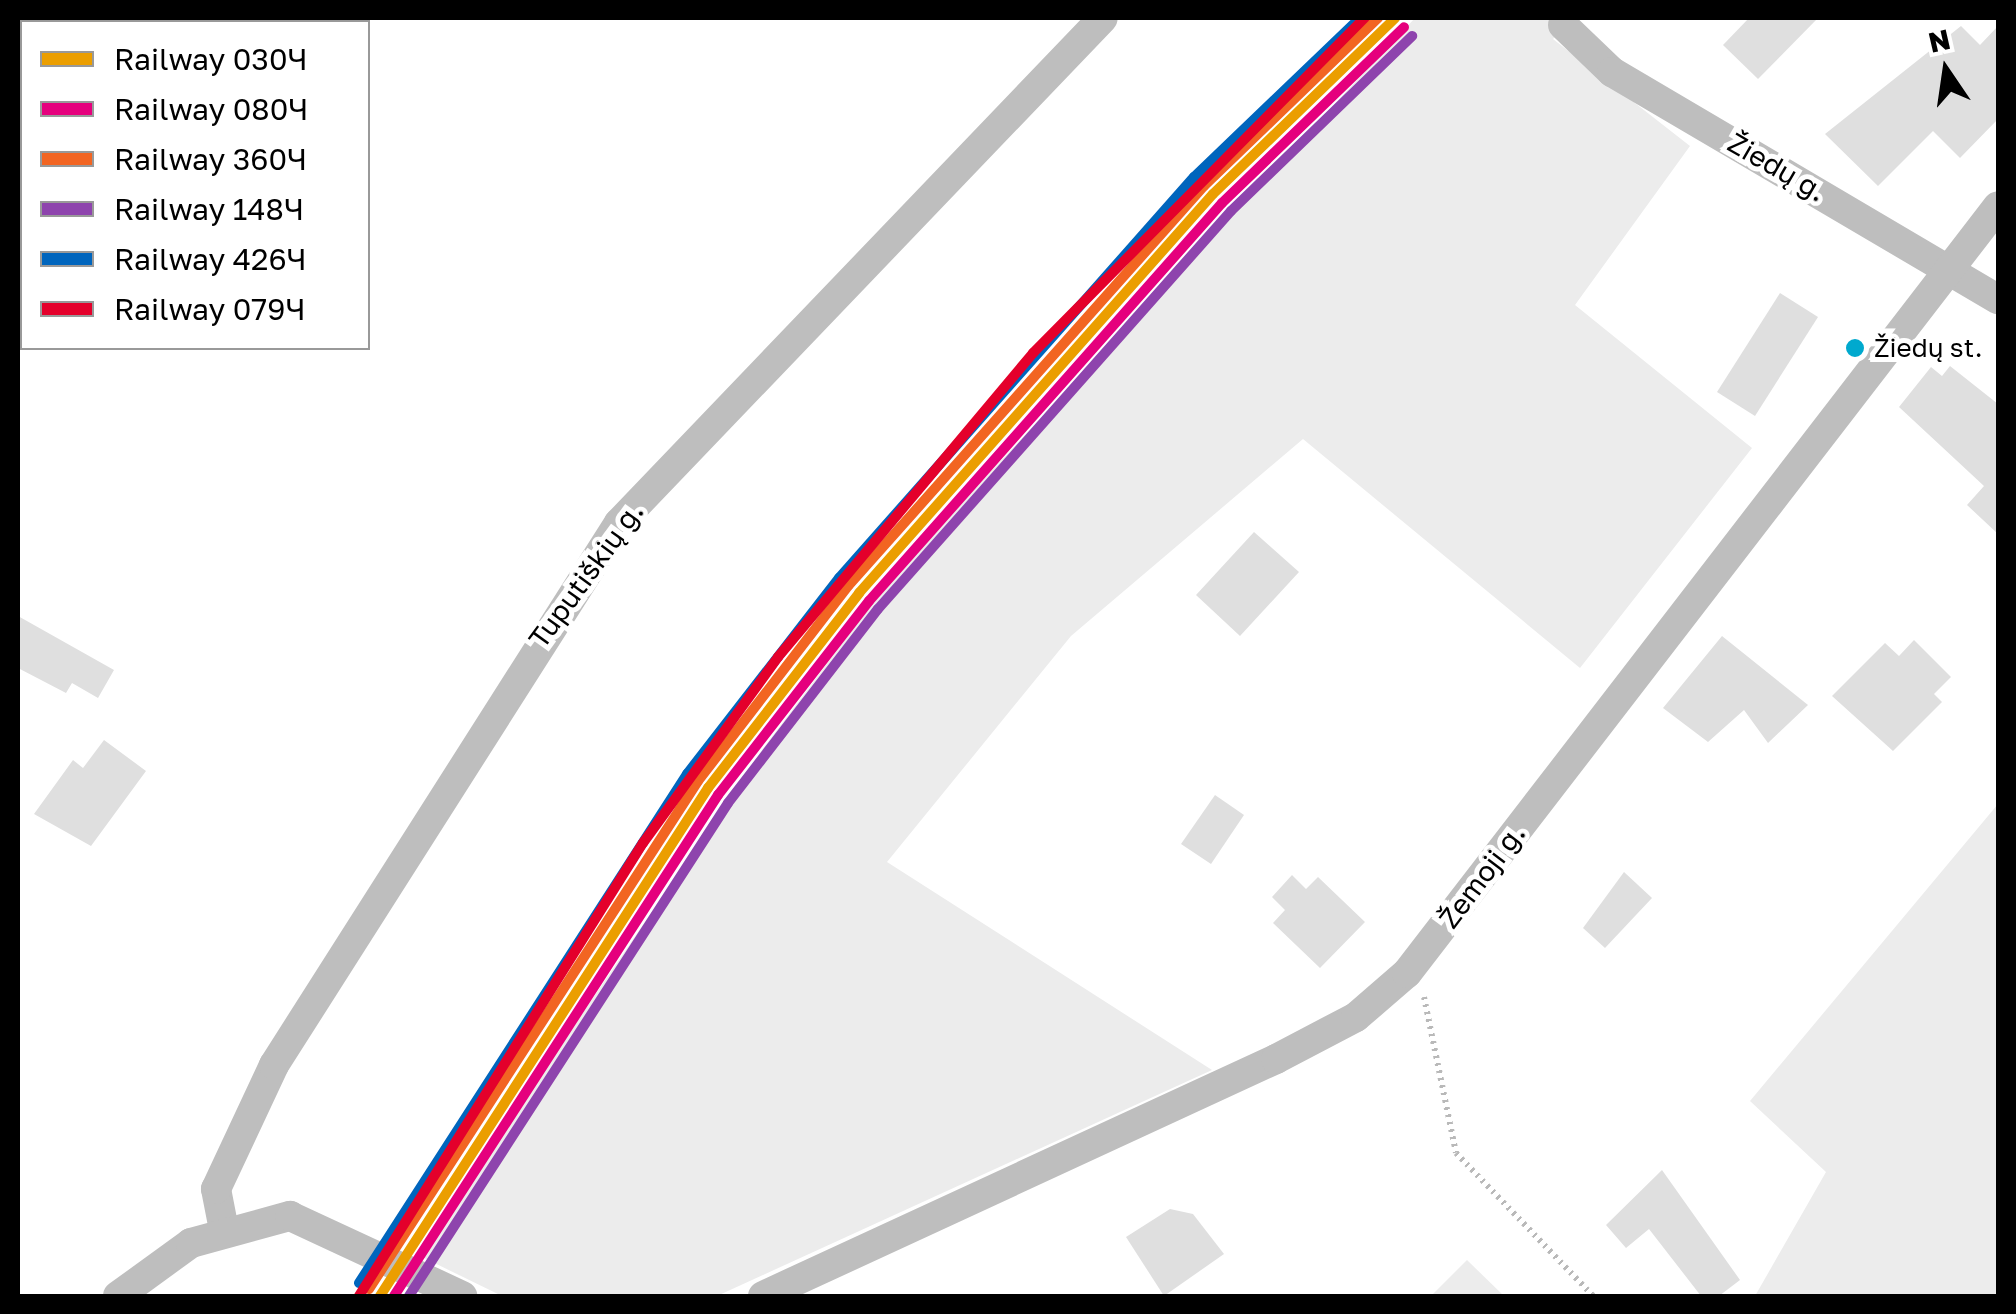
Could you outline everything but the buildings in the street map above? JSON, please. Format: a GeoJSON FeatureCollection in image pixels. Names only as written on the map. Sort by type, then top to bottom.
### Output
{"type":"FeatureCollection","features":[{"type":"Feature","properties":{"kind":"street","name":"Tuputiškių g."},"geometry":{"type":"LineString","coordinates":[[224,1230],[215,1206],[222,1171],[274,1065],[618,523],[1103,18]]}},
{"type":"Feature","properties":{"kind":"street","name":"Žiedų g."},"geometry":{"type":"LineString","coordinates":[[1563,25],[1612,72],[1952,268],[1998,299]]}},
{"type":"Feature","properties":{"kind":"street","name":"Žemoji g."},"geometry":{"type":"LineString","coordinates":[[763,1296],[1276,1060],[1356,1017],[1407,973],[1998,206]]}},
{"type":"Feature","properties":{"kind":"street"},"geometry":{"type":"LineString","coordinates":[[118,1296],[224,1230],[305,1218],[462,1296]]}},
{"type":"Feature","properties":{"kind":"path"},"geometry":{"type":"LineString","coordinates":[[1407,973],[1429,1010],[1456,1152],[1593,1296]]}},
{"type":"Feature","properties":{"kind":"shaded area"},"geometry":{"type":"Polygon","coordinates":[[[1415,18],[1574,18],[1553,39],[1690,146],[1575,305],[1752,448],[1580,668],[1303,439],[1071,636],[887,862],[1212,1070],[717,1296],[502,1296],[418,1255],[762,750],[894,575],[1415,18]]]}},
{"type":"Feature","properties":{"kind":"shaded area"},"geometry":{"type":"Polygon","coordinates":[[[1998,804],[1998,1296],[1755,1296],[1826,1172],[1750,1101],[1998,804]]]}},
{"type":"Feature","properties":{"kind":"shaded area"},"geometry":{"type":"Polygon","coordinates":[[[1467,1260],[1504,1296],[1431,1296],[1467,1260]]]}},
{"type":"Feature","properties":{"kind":"rail line","name":"426Ч"},"geometry":{"type":"LineString","coordinates":[[359,1283],[687,774],[839,578],[1194,177],[1360,18]]}},
{"type":"Feature","properties":{"kind":"rail line","name":"079Ч"},"geometry":{"type":"LineString","coordinates":[[359,1296],[643,843],[778,657],[1033,353],[1365,18]]}},
{"type":"Feature","properties":{"kind":"rail line","name":"360Ч"},"geometry":{"type":"LineString","coordinates":[[369,1289],[698,781],[849,585],[1204,186],[1378,18]]}},
{"type":"Feature","properties":{"kind":"rail line","name":"030Ч"},"geometry":{"type":"LineString","coordinates":[[380,1296],[708,788],[859,593],[1213,194],[1395,18]]}},
{"type":"Feature","properties":{"kind":"rail line","name":"080Ч"},"geometry":{"type":"LineString","coordinates":[[394,1296],[718,795],[869,601],[1222,203],[1404,27]]}},
{"type":"Feature","properties":{"kind":"rail line","name":"148Ч"},"geometry":{"type":"LineString","coordinates":[[409,1296],[728,803],[878,609],[1231,211],[1412,36]]}},
{"type":"Feature","properties":{"kind":"place","name":"Žiedų st."},"geometry":{"type":"Point","coordinates":[1855,348]}}]}
